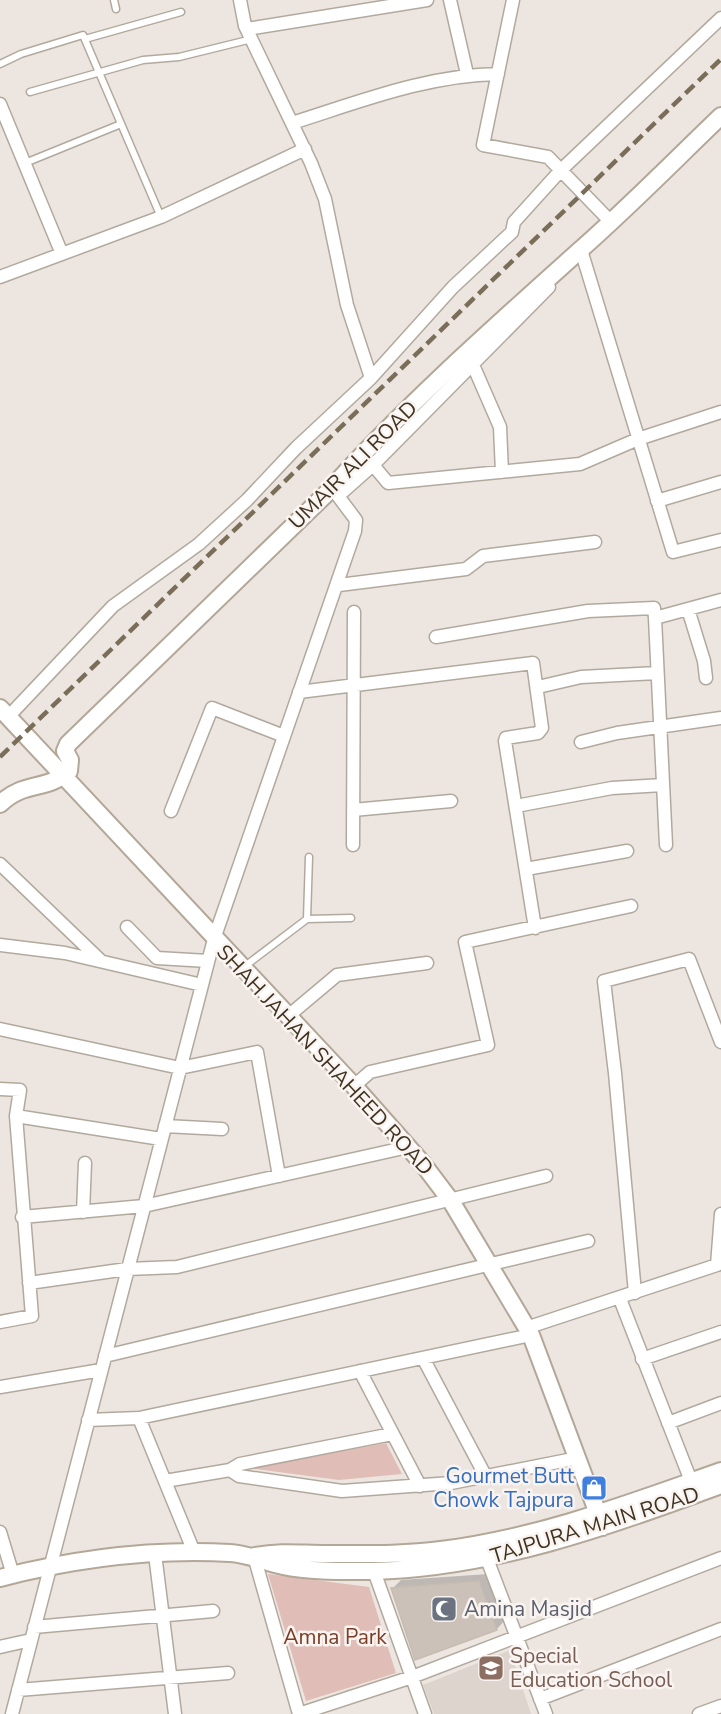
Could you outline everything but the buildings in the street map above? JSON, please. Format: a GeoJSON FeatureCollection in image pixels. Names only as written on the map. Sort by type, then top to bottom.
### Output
{"type":"FeatureCollection","features":[{"type":"Feature","properties":{"kind":"street"},"geometry":{"type":"LineString","coordinates":[[240,0],[250,34],[305,149],[325,200],[347,305],[371,378]]}},
{"type":"Feature","properties":{"kind":"street"},"geometry":{"type":"LineString","coordinates":[[250,34],[427,0]]}},
{"type":"Feature","properties":{"kind":"street"},"geometry":{"type":"LineString","coordinates":[[450,0],[467,74]]}},
{"type":"Feature","properties":{"kind":"street"},"geometry":{"type":"LineString","coordinates":[[513,0],[483,145],[548,157],[610,222]]}},
{"type":"Feature","properties":{"kind":"street"},"geometry":{"type":"LineString","coordinates":[[4,712],[113,606],[199,544],[371,378],[453,287],[512,232],[514,222],[561,170],[721,18]]}},
{"type":"Feature","properties":{"kind":"street"},"geometry":{"type":"LineString","coordinates":[[292,123],[402,88],[467,74],[498,74]]}},
{"type":"Feature","properties":{"kind":"street"},"geometry":{"type":"LineString","coordinates":[[0,104],[62,254]]}},
{"type":"Feature","properties":{"kind":"street","name":"UMAIR ALI ROAD"},"geometry":{"type":"LineString","coordinates":[[63,776],[71,765],[65,751],[68,744],[332,495],[365,451],[469,349],[581,250],[721,116]]}},
{"type":"Feature","properties":{"kind":"street"},"geometry":{"type":"LineString","coordinates":[[0,277],[161,217],[305,149]]}},
{"type":"Feature","properties":{"kind":"street"},"geometry":{"type":"LineString","coordinates":[[12,1714],[214,939],[356,531],[356,520],[332,495],[374,465],[555,282],[581,250]]}},
{"type":"Feature","properties":{"kind":"street"},"geometry":{"type":"LineString","coordinates":[[581,250],[673,552],[721,540]]}},
{"type":"Feature","properties":{"kind":"street"},"geometry":{"type":"LineString","coordinates":[[473,365],[500,427],[502,472]]}},
{"type":"Feature","properties":{"kind":"street"},"geometry":{"type":"LineString","coordinates":[[374,465],[388,483],[580,464],[639,439],[721,412]]}},
{"type":"Feature","properties":{"kind":"street"},"geometry":{"type":"LineString","coordinates":[[657,501],[721,482]]}},
{"type":"Feature","properties":{"kind":"street"},"geometry":{"type":"LineString","coordinates":[[339,585],[466,568],[483,556],[595,542]]}},
{"type":"Feature","properties":{"kind":"street"},"geometry":{"type":"LineString","coordinates":[[655,618],[721,600]]}},
{"type":"Feature","properties":{"kind":"street"},"geometry":{"type":"LineString","coordinates":[[436,637],[588,611],[654,608],[666,845]]}},
{"type":"Feature","properties":{"kind":"street"},"geometry":{"type":"LineString","coordinates":[[688,609],[704,661],[705,678]]}},
{"type":"Feature","properties":{"kind":"street"},"geometry":{"type":"LineString","coordinates":[[353,845],[354,612]]}},
{"type":"Feature","properties":{"kind":"street"},"geometry":{"type":"LineString","coordinates":[[299,692],[354,687],[533,663],[538,687],[541,731],[506,738],[535,928]]}},
{"type":"Feature","properties":{"kind":"street"},"geometry":{"type":"LineString","coordinates":[[538,687],[581,676],[657,673]]}},
{"type":"Feature","properties":{"kind":"street"},"geometry":{"type":"LineString","coordinates":[[171,811],[212,708],[284,736]]}},
{"type":"Feature","properties":{"kind":"street","name":"SHAH JAHAN SHAHEED ROAD"},"geometry":{"type":"LineString","coordinates":[[4,712],[354,1086],[408,1147],[451,1202],[529,1331],[600,1520]]}},
{"type":"Feature","properties":{"kind":"street"},"geometry":{"type":"LineString","coordinates":[[581,742],[721,718]]}},
{"type":"Feature","properties":{"kind":"street"},"geometry":{"type":"LineString","coordinates":[[0,804],[21,788],[52,783],[63,776]]}},
{"type":"Feature","properties":{"kind":"street"},"geometry":{"type":"LineString","coordinates":[[516,806],[612,788],[663,785]]}},
{"type":"Feature","properties":{"kind":"street"},"geometry":{"type":"LineString","coordinates":[[353,810],[451,801]]}},
{"type":"Feature","properties":{"kind":"street"},"geometry":{"type":"LineString","coordinates":[[526,869],[627,851]]}},
{"type":"Feature","properties":{"kind":"street"},"geometry":{"type":"LineString","coordinates":[[0,864],[101,961]]}},
{"type":"Feature","properties":{"kind":"street"},"geometry":{"type":"LineString","coordinates":[[354,1086],[370,1072],[488,1045],[465,942],[631,906]]}},
{"type":"Feature","properties":{"kind":"street"},"geometry":{"type":"LineString","coordinates":[[127,927],[157,958],[208,961]]}},
{"type":"Feature","properties":{"kind":"street"},"geometry":{"type":"LineString","coordinates":[[0,945],[65,953],[202,985]]}},
{"type":"Feature","properties":{"kind":"street"},"geometry":{"type":"LineString","coordinates":[[635,1293],[615,1073],[604,981],[690,959],[721,1042]]}},
{"type":"Feature","properties":{"kind":"street"},"geometry":{"type":"LineString","coordinates":[[287,1017],[337,975],[427,963]]}},
{"type":"Feature","properties":{"kind":"street"},"geometry":{"type":"LineString","coordinates":[[0,1029],[180,1068],[257,1052],[279,1176]]}},
{"type":"Feature","properties":{"kind":"street"},"geometry":{"type":"LineString","coordinates":[[0,1089],[20,1090],[16,1116],[22,1217],[32,1316],[0,1323]]}},
{"type":"Feature","properties":{"kind":"street"},"geometry":{"type":"LineString","coordinates":[[16,1116],[161,1139]]}},
{"type":"Feature","properties":{"kind":"street"},"geometry":{"type":"LineString","coordinates":[[165,1126],[222,1129]]}},
{"type":"Feature","properties":{"kind":"street"},"geometry":{"type":"LineString","coordinates":[[22,1217],[144,1206],[408,1147]]}},
{"type":"Feature","properties":{"kind":"street"},"geometry":{"type":"LineString","coordinates":[[83,1212],[85,1163]]}},
{"type":"Feature","properties":{"kind":"street"},"geometry":{"type":"LineString","coordinates":[[29,1283],[127,1269],[177,1267],[451,1202],[546,1176]]}},
{"type":"Feature","properties":{"kind":"street"},"geometry":{"type":"LineString","coordinates":[[88,1420],[139,1418],[423,1358],[529,1331],[719,1264],[721,1214]]}},
{"type":"Feature","properties":{"kind":"street"},"geometry":{"type":"LineString","coordinates":[[105,1356],[588,1241]]}},
{"type":"Feature","properties":{"kind":"street"},"geometry":{"type":"LineString","coordinates":[[620,1299],[691,1481]]}},
{"type":"Feature","properties":{"kind":"street"},"geometry":{"type":"LineString","coordinates":[[642,1359],[721,1332]]}},
{"type":"Feature","properties":{"kind":"street"},"geometry":{"type":"LineString","coordinates":[[423,1358],[486,1477]]}},
{"type":"Feature","properties":{"kind":"street"},"geometry":{"type":"LineString","coordinates":[[0,1387],[101,1370]]}},
{"type":"Feature","properties":{"kind":"street"},"geometry":{"type":"LineString","coordinates":[[360,1371],[420,1486]]}},
{"type":"Feature","properties":{"kind":"street"},"geometry":{"type":"LineString","coordinates":[[668,1423],[721,1403]]}},
{"type":"Feature","properties":{"kind":"street"},"geometry":{"type":"LineString","coordinates":[[139,1418],[194,1552]]}},
{"type":"Feature","properties":{"kind":"street"},"geometry":{"type":"LineString","coordinates":[[165,1481],[230,1470],[240,1464],[392,1434]]}},
{"type":"Feature","properties":{"kind":"street"},"geometry":{"type":"LineString","coordinates":[[230,1470],[239,1476],[342,1491],[420,1486],[486,1477],[578,1458]]}},
{"type":"Feature","properties":{"kind":"street","name":"TAJPURA MAIN ROAD"},"geometry":{"type":"LineString","coordinates":[[6,1577],[50,1565],[156,1554],[194,1552],[254,1556],[284,1551],[369,1554],[439,1550],[486,1543],[600,1520],[721,1470]]}},
{"type":"Feature","properties":{"kind":"street","name":"TAJPURA MAIN ROAD"},"geometry":{"type":"LineString","coordinates":[[254,1556],[281,1566],[312,1570],[374,1571],[442,1566],[487,1559],[600,1520],[721,1485]]}},
{"type":"Feature","properties":{"kind":"street"},"geometry":{"type":"LineString","coordinates":[[0,1532],[6,1577]]}},
{"type":"Feature","properties":{"kind":"street"},"geometry":{"type":"LineString","coordinates":[[156,1554],[175,1714]]}},
{"type":"Feature","properties":{"kind":"street"},"geometry":{"type":"LineString","coordinates":[[254,1556],[299,1714],[412,1677],[516,1635],[721,1558]]}},
{"type":"Feature","properties":{"kind":"street"},"geometry":{"type":"LineString","coordinates":[[487,1559],[546,1714]]}},
{"type":"Feature","properties":{"kind":"street"},"geometry":{"type":"LineString","coordinates":[[374,1571],[425,1714]]}},
{"type":"Feature","properties":{"kind":"street"},"geometry":{"type":"LineString","coordinates":[[34,1627],[213,1611]]}},
{"type":"Feature","properties":{"kind":"street"},"geometry":{"type":"LineString","coordinates":[[540,1699],[721,1629]]}},
{"type":"Feature","properties":{"kind":"street"},"geometry":{"type":"LineString","coordinates":[[0,1647],[30,1640]]}},
{"type":"Feature","properties":{"kind":"street"},"geometry":{"type":"LineString","coordinates":[[18,1690],[228,1673]]}},
{"type":"Feature","properties":{"kind":"street"},"geometry":{"type":"LineString","coordinates":[[699,1714],[721,1706]]}},
{"type":"Feature","properties":{"kind":"lane"},"geometry":{"type":"LineString","coordinates":[[114,0],[116,9]]}},
{"type":"Feature","properties":{"kind":"lane"},"geometry":{"type":"LineString","coordinates":[[85,39],[181,12]]}},
{"type":"Feature","properties":{"kind":"lane"},"geometry":{"type":"LineString","coordinates":[[30,92],[143,60],[179,57],[250,34]]}},
{"type":"Feature","properties":{"kind":"lane"},"geometry":{"type":"LineString","coordinates":[[0,64],[21,54],[83,35],[161,217]]}},
{"type":"Feature","properties":{"kind":"lane"},"geometry":{"type":"LineString","coordinates":[[24,163],[122,124]]}},
{"type":"Feature","properties":{"kind":"lane"},"geometry":{"type":"LineString","coordinates":[[307,919],[309,857]]}},
{"type":"Feature","properties":{"kind":"lane"},"geometry":{"type":"LineString","coordinates":[[242,968],[307,919],[351,918]]}},
{"type":"Feature","properties":{"kind":"shaded area","name":"Special Education School"},"geometry":{"type":"Polygon","coordinates":[[[510,1650],[531,1714],[434,1714],[423,1685],[510,1650]]]}},
{"type":"Feature","properties":{"kind":"green space"},"geometry":{"type":"Polygon","coordinates":[[[386,1443],[402,1474],[339,1480],[249,1468],[386,1443]]]}},
{"type":"Feature","properties":{"kind":"green space","name":"Amna Park"},"geometry":{"type":"Polygon","coordinates":[[[268,1574],[369,1587],[396,1673],[306,1701],[268,1574]]]}},
{"type":"Feature","properties":{"kind":"railway"},"geometry":{"type":"LineString","coordinates":[[0,757],[721,59]]}},
{"type":"Feature","properties":{"kind":"place","name":"Gourmet Butt Chowk Tajpura"},"geometry":{"type":"Point","coordinates":[594,1488]}},
{"type":"Feature","properties":{"kind":"place","name":"Amina Masjid"},"geometry":{"type":"Point","coordinates":[444,1609]}},
{"type":"Feature","properties":{"kind":"place","name":"Special Education School"},"geometry":{"type":"Point","coordinates":[491,1668]}}]}
